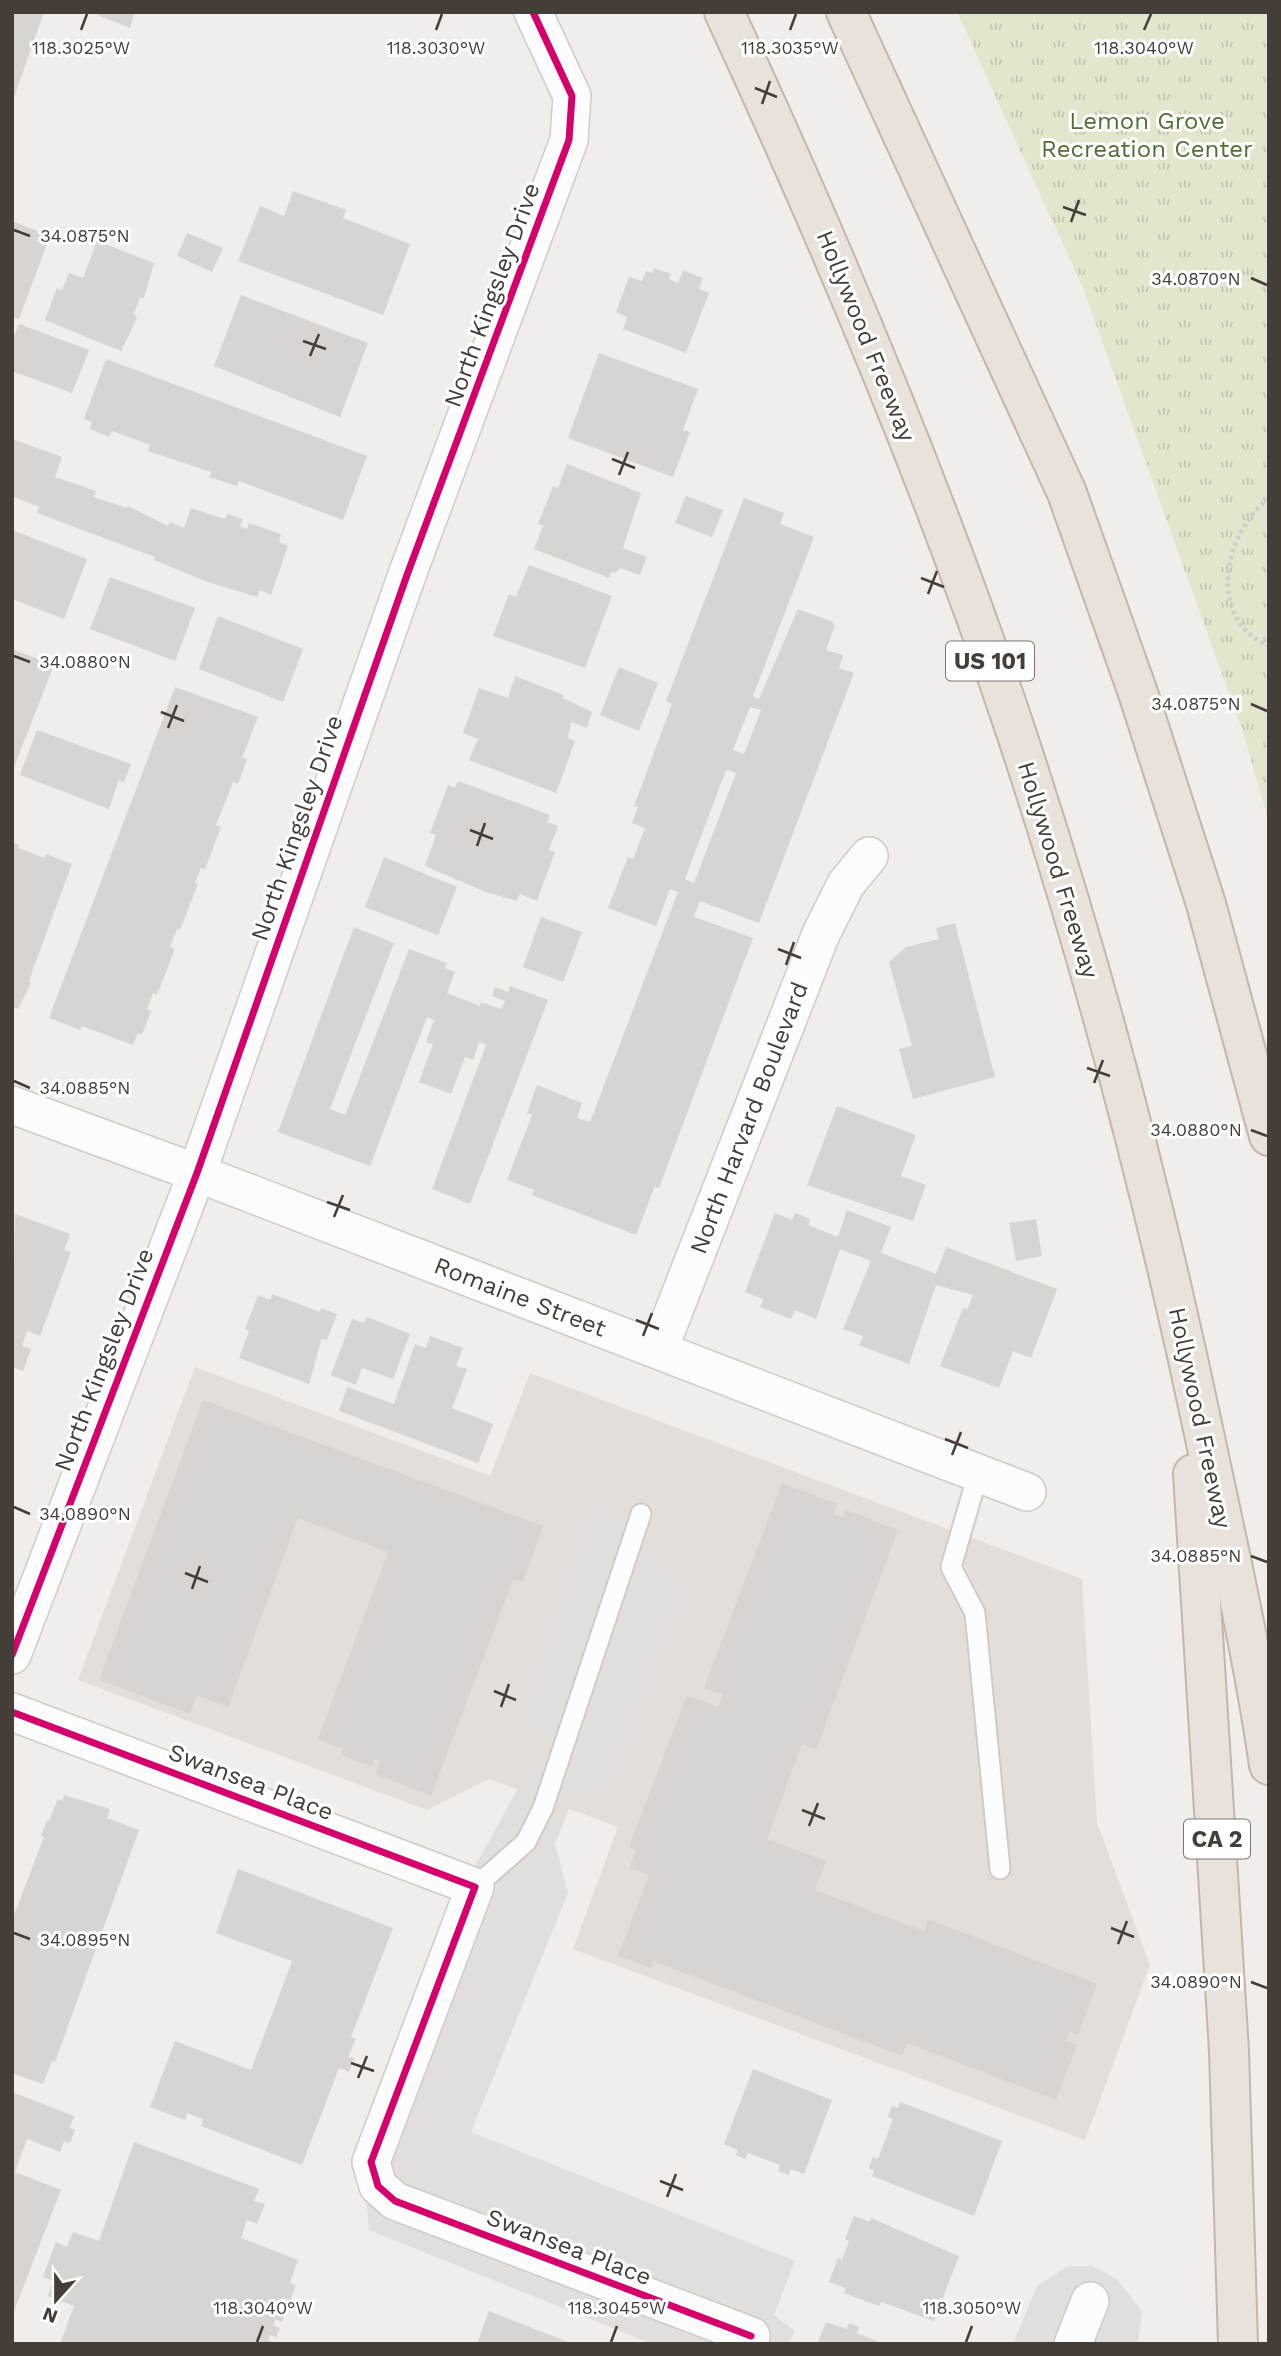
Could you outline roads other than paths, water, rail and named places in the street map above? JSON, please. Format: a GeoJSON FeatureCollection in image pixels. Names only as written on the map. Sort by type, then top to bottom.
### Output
{"type":"FeatureCollection","features":[{"type":"Feature","properties":{"kind":"highway","name":"Hollywood Freeway"},"geometry":{"type":"LineString","coordinates":[[724,12],[794,163],[871,345],[945,535],[1015,732],[1081,943],[1137,1144],[1183,1335],[1228,1546],[1269,1765]]}},
{"type":"Feature","properties":{"kind":"highway"},"geometry":{"type":"LineString","coordinates":[[846,12],[1068,493],[1138,693],[1206,905],[1269,1136]]}},
{"type":"Feature","properties":{"kind":"highway","name":"CA 2"},"geometry":{"type":"LineString","coordinates":[[1183,1335],[1230,2051],[1238,2344]]}},
{"type":"Feature","properties":{"kind":"street","name":"North Kingsley Drive"},"geometry":{"type":"LineString","coordinates":[[12,1655],[197,1173],[407,575],[569,140],[572,96],[533,12]]}},
{"type":"Feature","properties":{"kind":"street","name":"North Harvard Boulevard"},"geometry":{"type":"LineString","coordinates":[[659,1349],[821,934],[846,884],[869,856]]}},
{"type":"Feature","properties":{"kind":"street","name":"Romaine Street"},"geometry":{"type":"LineString","coordinates":[[12,1105],[659,1349],[1027,1492]]}},
{"type":"Feature","properties":{"kind":"street","name":"Swansea Place"},"geometry":{"type":"LineString","coordinates":[[12,1712],[475,1887],[371,2162],[378,2186],[395,2201],[751,2336]]}},
{"type":"Feature","properties":{"kind":"street"},"geometry":{"type":"LineString","coordinates":[[1073,2344],[1090,2301]]}},
{"type":"Feature","properties":{"kind":"lane"},"geometry":{"type":"LineString","coordinates":[[978,1474],[951,1567],[975,1613],[1000,1870]]}},
{"type":"Feature","properties":{"kind":"lane"},"geometry":{"type":"LineString","coordinates":[[475,1887],[526,1842],[543,1808],[641,1514]]}},
{"type":"Feature","properties":{"kind":"park label","name":"Lemon Grove Recreation Center"},"geometry":{"type":"Point","coordinates":[1147,135]}}]}
